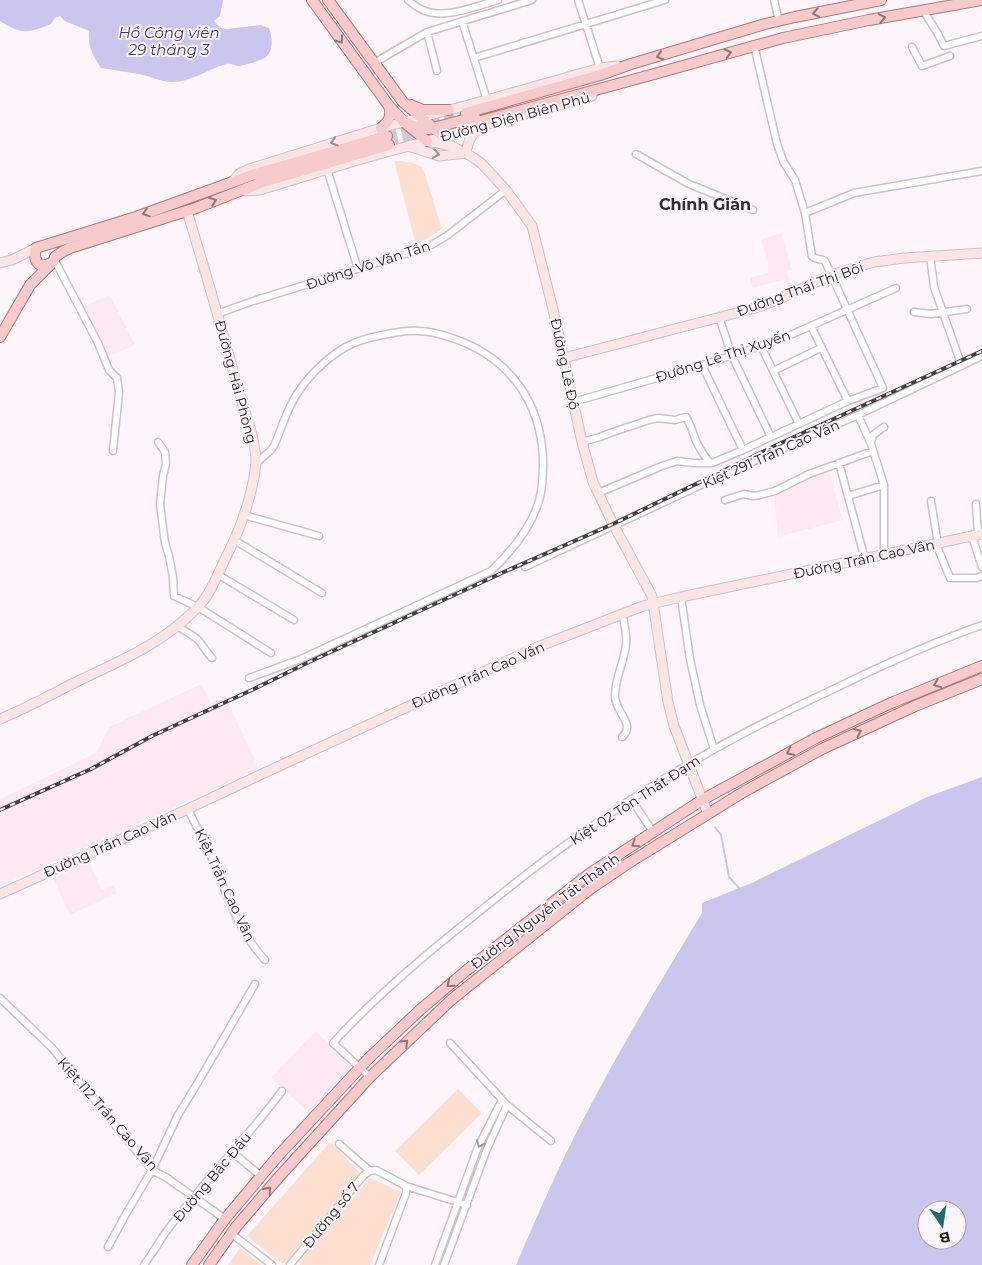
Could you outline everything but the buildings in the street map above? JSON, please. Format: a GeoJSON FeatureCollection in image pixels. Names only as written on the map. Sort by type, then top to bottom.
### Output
{"type":"FeatureCollection","features":[{"type":"Feature","properties":{"kind":"main road"},"geometry":{"type":"LineString","coordinates":[[312,0],[389,106],[404,122],[427,141]]}},
{"type":"Feature","properties":{"kind":"main road"},"geometry":{"type":"LineString","coordinates":[[328,0],[403,102],[444,137]]}},
{"type":"Feature","properties":{"kind":"main road","name":"Đường Điện Biên Phủ"},"geometry":{"type":"LineString","coordinates":[[631,64],[779,21],[881,0]]}},
{"type":"Feature","properties":{"kind":"main road","name":"Đường Điện Biên Phủ"},"geometry":{"type":"LineString","coordinates":[[624,82],[783,38],[869,20],[982,0]]}},
{"type":"Feature","properties":{"kind":"main road"},"geometry":{"type":"LineString","coordinates":[[779,21],[783,38]]}},
{"type":"Feature","properties":{"kind":"main road"},"geometry":{"type":"LineString","coordinates":[[466,113],[600,75],[631,64]]}},
{"type":"Feature","properties":{"kind":"main road"},"geometry":{"type":"LineString","coordinates":[[404,122],[421,128],[434,128],[604,81],[624,82]]}},
{"type":"Feature","properties":{"kind":"main road"},"geometry":{"type":"LineString","coordinates":[[470,124],[624,82]]}},
{"type":"Feature","properties":{"kind":"main road"},"geometry":{"type":"LineString","coordinates":[[403,102],[423,110],[449,110]]}},
{"type":"Feature","properties":{"kind":"main road"},"geometry":{"type":"LineString","coordinates":[[386,136],[390,116],[389,106]]}},
{"type":"Feature","properties":{"kind":"main road"},"geometry":{"type":"LineString","coordinates":[[38,253],[232,182],[386,136]]}},
{"type":"Feature","properties":{"kind":"main road"},"geometry":{"type":"LineString","coordinates":[[239,191],[386,136]]}},
{"type":"Feature","properties":{"kind":"main road","name":"Đường Điện Biên Phủ"},"geometry":{"type":"LineString","coordinates":[[30,285],[62,252],[70,248],[187,211],[239,191]]}},
{"type":"Feature","properties":{"kind":"main road"},"geometry":{"type":"LineString","coordinates":[[0,337],[30,285],[38,253],[48,246],[54,250],[54,260],[46,266],[42,266],[37,263],[38,253]]}},
{"type":"Feature","properties":{"kind":"main road","name":"Đường Nguyễn Tất Thành"},"geometry":{"type":"LineString","coordinates":[[192,1265],[225,1219],[261,1176],[359,1068],[421,1009],[467,970],[589,874],[702,800],[816,738],[900,699],[982,666]]}},
{"type":"Feature","properties":{"kind":"main road","name":"Đường Nguyễn Tất Thành"},"geometry":{"type":"LineString","coordinates":[[209,1265],[234,1231],[278,1178],[370,1077],[451,1000],[590,889],[745,791],[822,749],[905,710],[982,679]]}},
{"type":"Feature","properties":{"kind":"main road"},"geometry":{"type":"LineString","coordinates":[[900,699],[905,710]]}},
{"type":"Feature","properties":{"kind":"main road"},"geometry":{"type":"LineString","coordinates":[[515,933],[524,942]]}},
{"type":"Feature","properties":{"kind":"main road"},"geometry":{"type":"LineString","coordinates":[[225,1219],[234,1231]]}},
{"type":"Feature","properties":{"kind":"street"},"geometry":{"type":"LineString","coordinates":[[408,0],[421,9],[440,14],[459,11],[498,0]]}},
{"type":"Feature","properties":{"kind":"street"},"geometry":{"type":"LineString","coordinates":[[374,63],[427,32],[532,0]]}},
{"type":"Feature","properties":{"kind":"street"},"geometry":{"type":"LineString","coordinates":[[578,0],[600,68]]}},
{"type":"Feature","properties":{"kind":"street"},"geometry":{"type":"LineString","coordinates":[[474,58],[665,0]]}},
{"type":"Feature","properties":{"kind":"street"},"geometry":{"type":"LineString","coordinates":[[774,0],[779,21]]}},
{"type":"Feature","properties":{"kind":"street"},"geometry":{"type":"LineString","coordinates":[[923,10],[944,46],[982,36]]}},
{"type":"Feature","properties":{"kind":"street"},"geometry":{"type":"LineString","coordinates":[[462,21],[487,100]]}},
{"type":"Feature","properties":{"kind":"street"},"geometry":{"type":"LineString","coordinates":[[427,32],[437,71]]}},
{"type":"Feature","properties":{"kind":"street"},"geometry":{"type":"LineString","coordinates":[[598,493],[677,461],[710,463],[883,388],[825,261],[812,256],[805,213],[795,180],[784,163],[777,144],[754,46]]}},
{"type":"Feature","properties":{"kind":"street"},"geometry":{"type":"LineString","coordinates":[[912,47],[922,66],[950,56]]}},
{"type":"Feature","properties":{"kind":"street","name":"Đường Điện Biên Phủ"},"geometry":{"type":"LineString","coordinates":[[386,136],[404,122],[420,117],[600,68],[631,64]]}},
{"type":"Feature","properties":{"kind":"street","name":"Đường Điện Biên Phủ"},"geometry":{"type":"LineString","coordinates":[[239,191],[260,190],[408,146],[614,90],[624,82]]}},
{"type":"Feature","properties":{"kind":"street"},"geometry":{"type":"LineString","coordinates":[[408,146],[439,156],[466,153],[473,133],[484,126]]}},
{"type":"Feature","properties":{"kind":"street","name":"Đường Lê Độ"},"geometry":{"type":"LineString","coordinates":[[444,137],[452,146]]}},
{"type":"Feature","properties":{"kind":"street","name":"Đường Lê Độ"},"geometry":{"type":"LineString","coordinates":[[427,141],[452,146],[482,164],[506,190],[532,226],[546,278],[582,442],[593,482],[614,526],[652,596],[668,702],[674,726],[708,814]]}},
{"type":"Feature","properties":{"kind":"street"},"geometry":{"type":"LineString","coordinates":[[636,154],[689,184],[753,210]]}},
{"type":"Feature","properties":{"kind":"street"},"geometry":{"type":"LineString","coordinates":[[327,169],[358,269]]}},
{"type":"Feature","properties":{"kind":"street"},"geometry":{"type":"LineString","coordinates":[[805,213],[854,193],[982,171]]}},
{"type":"Feature","properties":{"kind":"street","name":"Đường Võ Văn Tần"},"geometry":{"type":"LineString","coordinates":[[217,314],[428,247],[448,236],[506,190]]}},
{"type":"Feature","properties":{"kind":"street","name":"Đường Hải Phòng"},"geometry":{"type":"LineString","coordinates":[[0,719],[141,651],[164,637],[198,607],[212,585],[244,515],[256,462],[253,440],[187,211]]}},
{"type":"Feature","properties":{"kind":"street"},"geometry":{"type":"LineString","coordinates":[[0,263],[38,253]]}},
{"type":"Feature","properties":{"kind":"street","name":"Đường Thái Thị Bôi"},"geometry":{"type":"LineString","coordinates":[[564,358],[755,308],[775,301],[831,275],[874,262],[982,253]]}},
{"type":"Feature","properties":{"kind":"street"},"geometry":{"type":"LineString","coordinates":[[930,256],[934,287],[959,358]]}},
{"type":"Feature","properties":{"kind":"street"},"geometry":{"type":"LineString","coordinates":[[54,260],[94,335],[109,370],[117,378],[119,392],[113,451]]}},
{"type":"Feature","properties":{"kind":"street","name":"Đường Lê Thị Xuyến"},"geometry":{"type":"LineString","coordinates":[[573,402],[761,346],[786,337],[896,288]]}},
{"type":"Feature","properties":{"kind":"street"},"geometry":{"type":"LineString","coordinates":[[914,312],[926,314],[967,309]]}},
{"type":"Feature","properties":{"kind":"street"},"geometry":{"type":"LineString","coordinates":[[719,317],[732,356],[771,437]]}},
{"type":"Feature","properties":{"kind":"street"},"geometry":{"type":"LineString","coordinates":[[810,326],[848,402]]}},
{"type":"Feature","properties":{"kind":"street"},"geometry":{"type":"LineString","coordinates":[[248,678],[301,659],[491,571],[520,540],[528,527],[538,503],[543,472],[542,447],[537,422],[529,401],[512,378],[492,358],[480,350],[448,336],[419,331],[390,333],[363,340],[346,347],[324,363],[297,392],[274,446],[256,462]]}},
{"type":"Feature","properties":{"kind":"street"},"geometry":{"type":"LineString","coordinates":[[761,346],[799,424]]}},
{"type":"Feature","properties":{"kind":"street"},"geometry":{"type":"LineString","coordinates":[[773,372],[822,348]]}},
{"type":"Feature","properties":{"kind":"street","name":"Kiệt 291 Trần Cao Vân"},"geometry":{"type":"LineString","coordinates":[[525,567],[982,356]]}},
{"type":"Feature","properties":{"kind":"street"},"geometry":{"type":"LineString","coordinates":[[702,365],[742,450]]}},
{"type":"Feature","properties":{"kind":"street"},"geometry":{"type":"LineString","coordinates":[[858,414],[871,444],[884,485],[884,555]]}},
{"type":"Feature","properties":{"kind":"street"},"geometry":{"type":"LineString","coordinates":[[582,442],[649,420],[658,418],[675,420],[686,417],[691,424],[702,453],[710,463]]}},
{"type":"Feature","properties":{"kind":"street"},"geometry":{"type":"LineString","coordinates":[[871,444],[872,435],[884,427]]}},
{"type":"Feature","properties":{"kind":"street"},"geometry":{"type":"LineString","coordinates":[[158,442],[165,452],[166,464],[162,476],[160,504],[165,543],[173,577],[174,596],[198,607],[271,652]]}},
{"type":"Feature","properties":{"kind":"street"},"geometry":{"type":"LineString","coordinates":[[725,500],[744,494],[752,496],[775,491],[809,474],[873,452]]}},
{"type":"Feature","properties":{"kind":"street"},"geometry":{"type":"LineString","coordinates":[[839,463],[865,559]]}},
{"type":"Feature","properties":{"kind":"street"},"geometry":{"type":"LineString","coordinates":[[848,496],[884,485]]}},
{"type":"Feature","properties":{"kind":"street"},"geometry":{"type":"LineString","coordinates":[[931,501],[937,544],[950,578],[976,578],[982,576]]}},
{"type":"Feature","properties":{"kind":"street"},"geometry":{"type":"LineString","coordinates":[[976,504],[977,535],[982,568]]}},
{"type":"Feature","properties":{"kind":"street"},"geometry":{"type":"LineString","coordinates":[[244,515],[319,536]]}},
{"type":"Feature","properties":{"kind":"street","name":"Đường Trần Cao Vân"},"geometry":{"type":"LineString","coordinates":[[0,894],[536,648],[622,614],[681,597],[977,535]]}},
{"type":"Feature","properties":{"kind":"street"},"geometry":{"type":"LineString","coordinates":[[234,540],[322,593]]}},
{"type":"Feature","properties":{"kind":"street"},"geometry":{"type":"LineString","coordinates":[[217,574],[294,620]]}},
{"type":"Feature","properties":{"kind":"street"},"geometry":{"type":"LineString","coordinates":[[681,597],[690,659],[700,705],[714,749]]}},
{"type":"Feature","properties":{"kind":"street"},"geometry":{"type":"LineString","coordinates":[[622,614],[626,647],[614,696],[616,705],[627,724],[628,730],[622,737]]}},
{"type":"Feature","properties":{"kind":"street","name":"Kiệt 02 Tôn Thất Đạm"},"geometry":{"type":"LineString","coordinates":[[359,1068],[333,1043],[354,1020],[420,960],[483,908],[616,809],[714,749],[811,698],[982,625]]}},
{"type":"Feature","properties":{"kind":"street"},"geometry":{"type":"LineString","coordinates":[[177,626],[196,637],[212,658]]}},
{"type":"Feature","properties":{"kind":"street"},"geometry":{"type":"LineString","coordinates":[[631,800],[653,832]]}},
{"type":"Feature","properties":{"kind":"street","name":"Kiệt Trần Cao Vân"},"geometry":{"type":"LineString","coordinates":[[188,808],[244,933],[265,960]]}},
{"type":"Feature","properties":{"kind":"street"},"geometry":{"type":"LineString","coordinates":[[108,1247],[152,1170],[178,1115],[198,1084],[255,984]]}},
{"type":"Feature","properties":{"kind":"street","name":"Kiệt 112 Trần Cao Vân"},"geometry":{"type":"LineString","coordinates":[[0,998],[53,1049],[152,1170],[167,1178],[225,1219]]}},
{"type":"Feature","properties":{"kind":"street"},"geometry":{"type":"LineString","coordinates":[[450,1043],[507,1105],[551,1141]]}},
{"type":"Feature","properties":{"kind":"street"},"geometry":{"type":"LineString","coordinates":[[359,1068],[370,1077]]}},
{"type":"Feature","properties":{"kind":"street","name":"Đường Bắc Đẩu"},"geometry":{"type":"LineString","coordinates":[[144,1265],[194,1198],[266,1113],[282,1091]]}},
{"type":"Feature","properties":{"kind":"street"},"geometry":{"type":"LineString","coordinates":[[435,1265],[478,1147],[502,1100]]}},
{"type":"Feature","properties":{"kind":"street"},"geometry":{"type":"LineString","coordinates":[[444,1265],[487,1149],[507,1105]]}},
{"type":"Feature","properties":{"kind":"street"},"geometry":{"type":"LineString","coordinates":[[339,1144],[373,1170],[406,1186],[466,1205]]}},
{"type":"Feature","properties":{"kind":"street"},"geometry":{"type":"LineString","coordinates":[[232,1152],[261,1176]]}},
{"type":"Feature","properties":{"kind":"street","name":"Đường số 7"},"geometry":{"type":"LineString","coordinates":[[290,1265],[364,1175],[373,1170]]}},
{"type":"Feature","properties":{"kind":"street"},"geometry":{"type":"LineString","coordinates":[[379,1265],[406,1193],[406,1186]]}},
{"type":"Feature","properties":{"kind":"street"},"geometry":{"type":"LineString","coordinates":[[234,1231],[272,1265]]}},
{"type":"Feature","properties":{"kind":"shaded area"},"geometry":{"type":"Polygon","coordinates":[[[394,161],[409,162],[423,168],[442,229],[416,245],[394,161]]]}},
{"type":"Feature","properties":{"kind":"shaded area"},"geometry":{"type":"Polygon","coordinates":[[[782,233],[792,270],[787,272],[791,289],[788,290],[785,279],[753,288],[750,278],[770,272],[761,239],[782,233]]]}},
{"type":"Feature","properties":{"kind":"shaded area"},"geometry":{"type":"Polygon","coordinates":[[[110,295],[135,345],[107,357],[82,307],[110,295]]]}},
{"type":"Feature","properties":{"kind":"shaded area"},"geometry":{"type":"Polygon","coordinates":[[[828,467],[843,520],[778,537],[773,484],[828,467]]]}},
{"type":"Feature","properties":{"kind":"shaded area"},"geometry":{"type":"Polygon","coordinates":[[[201,684],[211,703],[225,696],[259,769],[0,886],[0,799],[96,753],[109,727],[201,684]]]}},
{"type":"Feature","properties":{"kind":"shaded area"},"geometry":{"type":"Polygon","coordinates":[[[89,862],[102,890],[113,885],[117,893],[70,915],[53,878],[89,862]]]}},
{"type":"Feature","properties":{"kind":"shaded area"},"geometry":{"type":"Polygon","coordinates":[[[315,1031],[353,1066],[309,1113],[271,1078],[315,1031]]]}},
{"type":"Feature","properties":{"kind":"shaded area"},"geometry":{"type":"Polygon","coordinates":[[[458,1089],[482,1113],[419,1175],[395,1151],[458,1089]]]}},
{"type":"Feature","properties":{"kind":"shaded area"},"geometry":{"type":"Polygon","coordinates":[[[330,1142],[360,1173],[288,1263],[281,1263],[247,1236],[330,1142]]]}},
{"type":"Feature","properties":{"kind":"shaded area"},"geometry":{"type":"Polygon","coordinates":[[[370,1178],[401,1192],[370,1265],[300,1265],[299,1262],[370,1178]]]}},
{"type":"Feature","properties":{"kind":"shaded area"},"geometry":{"type":"Polygon","coordinates":[[[240,1248],[261,1265],[228,1265],[240,1248]]]}},
{"type":"Feature","properties":{"kind":"water","name":"Hồ Công viên 29 tháng 3"},"geometry":{"type":"Polygon","coordinates":[[[0,0],[223,0],[220,16],[214,21],[221,28],[261,25],[269,28],[271,47],[266,57],[252,63],[238,66],[226,64],[186,80],[163,81],[139,74],[101,68],[91,50],[89,31],[65,21],[60,16],[55,18],[51,24],[31,31],[14,29],[7,26],[0,21],[0,0]]]}},
{"type":"Feature","properties":{"kind":"water"},"geometry":{"type":"Polygon","coordinates":[[[982,777],[982,1265],[516,1265],[576,1132],[628,1037],[702,913],[702,903],[754,882],[927,797],[982,777]]]}},
{"type":"Feature","properties":{"kind":"waterway"},"geometry":{"type":"LineString","coordinates":[[715,827],[721,835],[729,877],[740,889]]}},
{"type":"Feature","properties":{"kind":"tunnel"},"geometry":{"type":"LineString","coordinates":[[387,136],[466,113]]}},
{"type":"Feature","properties":{"kind":"tunnel"},"geometry":{"type":"LineString","coordinates":[[389,145],[470,124]]}},
{"type":"Feature","properties":{"kind":"railway"},"geometry":{"type":"LineString","coordinates":[[0,810],[91,769],[152,736],[309,662],[613,524],[781,443],[982,351]]}},
{"type":"Feature","properties":{"kind":"district","name":"Chính Gián"},"geometry":{"type":"Point","coordinates":[705,204]}}]}
